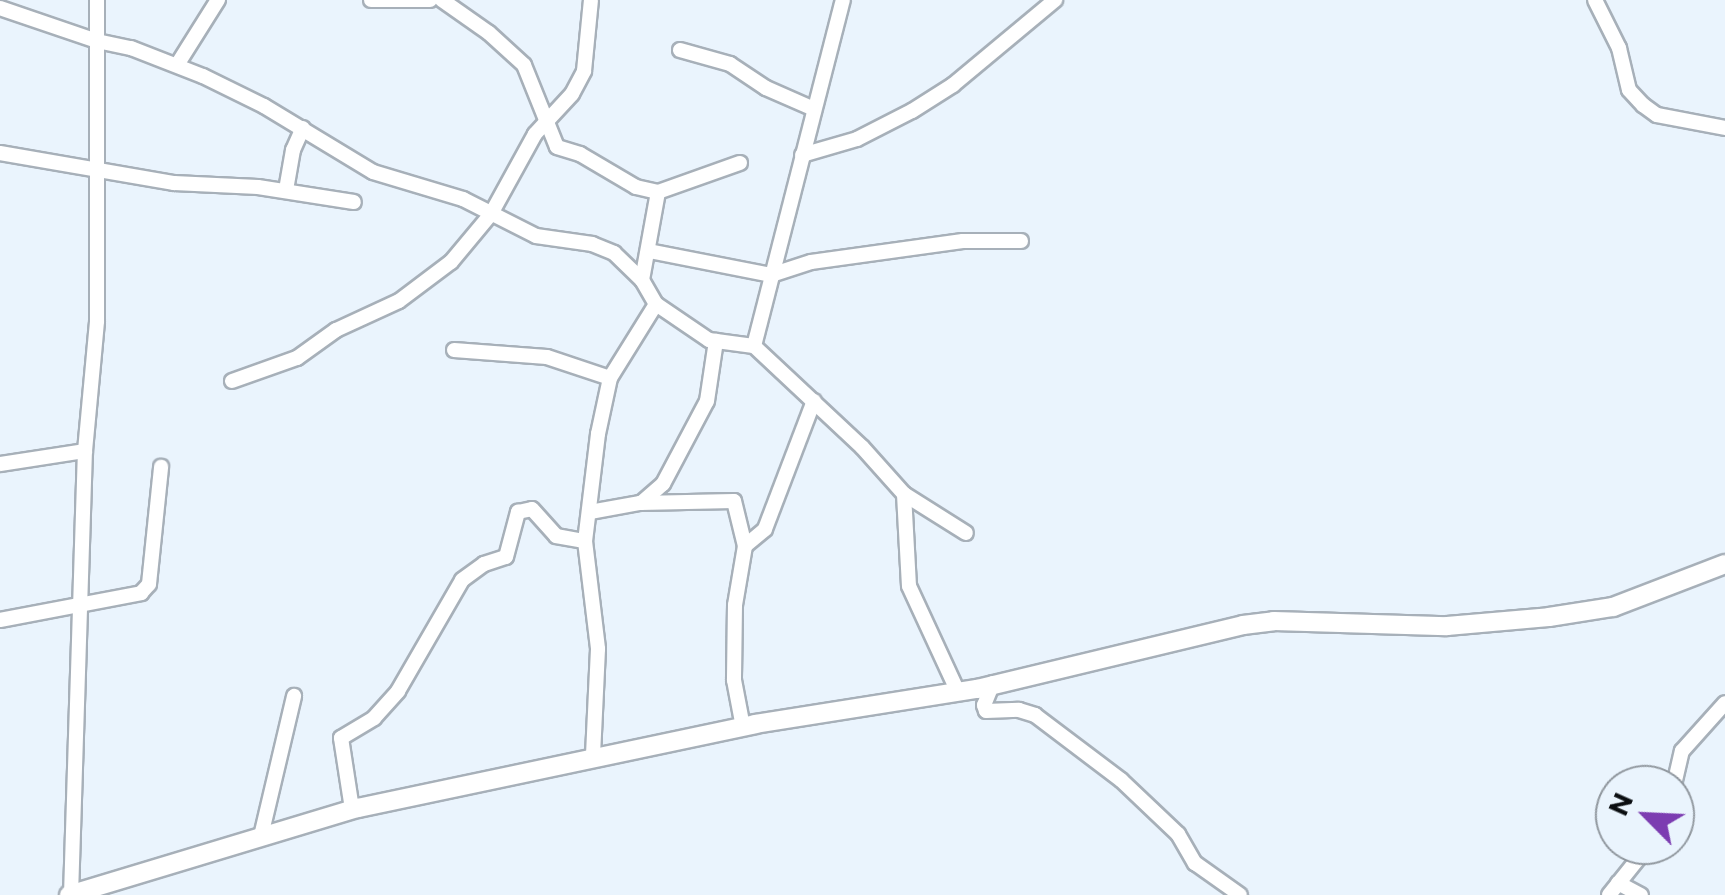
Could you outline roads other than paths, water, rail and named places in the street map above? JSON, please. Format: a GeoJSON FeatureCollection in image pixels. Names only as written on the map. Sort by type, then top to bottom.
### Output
{"type":"FeatureCollection","features":[{"type":"Feature","properties":{"kind":"street"},"geometry":{"type":"LineString","coordinates":[[97,0],[97,321],[85,452],[70,895],[352,809],[593,756],[958,692],[1274,621],[1447,626],[1583,613],[1661,591],[1725,564]]}},
{"type":"Feature","properties":{"kind":"street"},"geometry":{"type":"LineString","coordinates":[[178,65],[218,0]]}},
{"type":"Feature","properties":{"kind":"street"},"geometry":{"type":"LineString","coordinates":[[371,0],[430,0]]}},
{"type":"Feature","properties":{"kind":"street"},"geometry":{"type":"LineString","coordinates":[[442,0],[524,65],[557,148],[580,154],[636,187],[658,192],[740,164]]}},
{"type":"Feature","properties":{"kind":"street"},"geometry":{"type":"LineString","coordinates":[[232,381],[297,358],[336,330],[399,301],[451,262],[492,214],[524,150],[584,70],[591,0]]}},
{"type":"Feature","properties":{"kind":"street"},"geometry":{"type":"LineString","coordinates":[[754,346],[843,0]]}},
{"type":"Feature","properties":{"kind":"street"},"geometry":{"type":"LineString","coordinates":[[802,154],[857,138],[912,111],[952,84],[1056,0]]}},
{"type":"Feature","properties":{"kind":"street"},"geometry":{"type":"LineString","coordinates":[[1594,0],[1619,48],[1630,90],[1643,105],[1657,115],[1725,128]]}},
{"type":"Feature","properties":{"kind":"street"},"geometry":{"type":"LineString","coordinates":[[0,8],[178,65],[303,128],[374,172],[463,199],[536,236],[592,244],[614,253],[642,280],[656,304],[716,341],[754,346],[904,494],[966,533]]}},
{"type":"Feature","properties":{"kind":"street"},"geometry":{"type":"LineString","coordinates":[[680,50],[730,64],[766,88],[814,108]]}},
{"type":"Feature","properties":{"kind":"street"},"geometry":{"type":"LineString","coordinates":[[286,190],[292,150],[303,128]]}},
{"type":"Feature","properties":{"kind":"street"},"geometry":{"type":"LineString","coordinates":[[0,152],[100,172],[286,190],[354,202]]}},
{"type":"Feature","properties":{"kind":"street"},"geometry":{"type":"LineString","coordinates":[[642,280],[658,192]]}},
{"type":"Feature","properties":{"kind":"street"},"geometry":{"type":"LineString","coordinates":[[649,250],[772,274],[812,262],[962,241],[1021,241]]}},
{"type":"Feature","properties":{"kind":"street"},"geometry":{"type":"LineString","coordinates":[[593,756],[598,649],[585,541],[598,434],[610,378],[656,304]]}},
{"type":"Feature","properties":{"kind":"street"},"geometry":{"type":"LineString","coordinates":[[640,503],[663,484],[707,401],[716,341]]}},
{"type":"Feature","properties":{"kind":"street"},"geometry":{"type":"LineString","coordinates":[[454,350],[547,357],[610,378]]}},
{"type":"Feature","properties":{"kind":"street"},"geometry":{"type":"LineString","coordinates":[[745,546],[764,529],[814,401]]}},
{"type":"Feature","properties":{"kind":"street"},"geometry":{"type":"LineString","coordinates":[[0,464],[85,452]]}},
{"type":"Feature","properties":{"kind":"street"},"geometry":{"type":"LineString","coordinates":[[0,620],[141,594],[150,584],[160,467]]}},
{"type":"Feature","properties":{"kind":"street"},"geometry":{"type":"LineString","coordinates":[[904,494],[910,586],[958,692]]}},
{"type":"Feature","properties":{"kind":"street"},"geometry":{"type":"LineString","coordinates":[[590,512],[640,503],[734,501],[745,546],[735,605],[734,680],[743,727]]}},
{"type":"Feature","properties":{"kind":"street"},"geometry":{"type":"LineString","coordinates":[[352,809],[340,738],[374,718],[398,690],[462,580],[484,564],[506,557],[518,512],[532,509],[548,532],[585,541]]}},
{"type":"Feature","properties":{"kind":"street"},"geometry":{"type":"LineString","coordinates":[[993,683],[984,705],[986,711],[1019,710],[1035,714],[1121,780],[1178,834],[1196,864],[1240,895]]}},
{"type":"Feature","properties":{"kind":"street"},"geometry":{"type":"LineString","coordinates":[[261,836],[294,696]]}},
{"type":"Feature","properties":{"kind":"street"},"geometry":{"type":"LineString","coordinates":[[1679,765],[1682,751],[1725,703]]}},
{"type":"Feature","properties":{"kind":"street"},"geometry":{"type":"LineString","coordinates":[[1633,865],[1613,889],[1642,895]]}}]}
